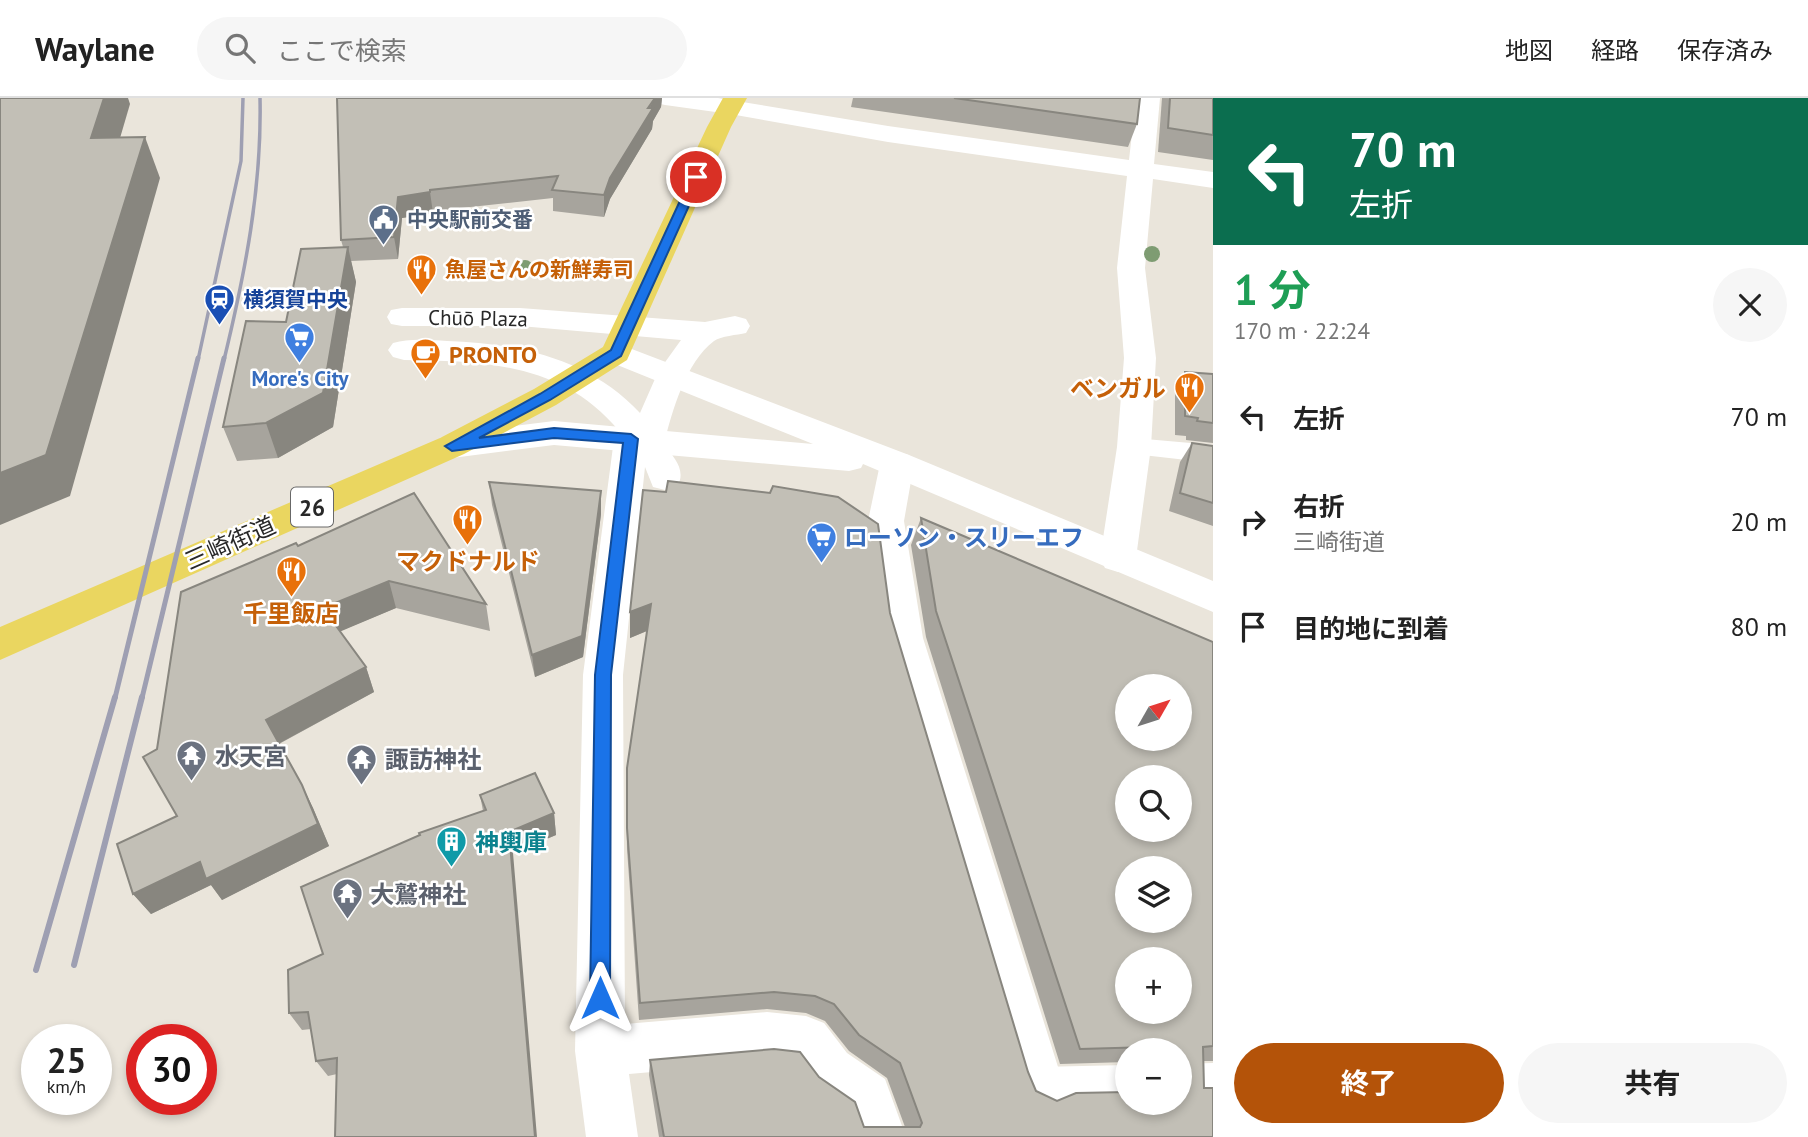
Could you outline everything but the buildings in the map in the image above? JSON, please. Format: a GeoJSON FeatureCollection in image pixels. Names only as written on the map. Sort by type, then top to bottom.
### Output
{"type":"FeatureCollection","features":[{"type":"Feature","properties":{"kind":"main road"},"geometry":{"type":"LineString","coordinates":[[616,353],[733,103]]}},
{"type":"Feature","properties":{"kind":"main road","name":"三崎街道"},"geometry":{"type":"LineString","coordinates":[[0,644],[452,446],[545,397],[616,353]]}},
{"type":"Feature","properties":{"kind":"street"},"geometry":{"type":"LineString","coordinates":[[665,98],[733,103],[888,134],[1213,180]]}},
{"type":"Feature","properties":{"kind":"street"},"geometry":{"type":"LineString","coordinates":[[1118,558],[1134,447],[1140,358],[1131,268],[1149,98]]}},
{"type":"Feature","properties":{"kind":"street","name":"Chūō Plaza"},"geometry":{"type":"LineString","coordinates":[[402,317],[520,317],[720,329],[683,356],[639,442]]}},
{"type":"Feature","properties":{"kind":"street","name":"Chūō Plaza"},"geometry":{"type":"LineString","coordinates":[[542,362],[554,320]]}},
{"type":"Feature","properties":{"kind":"street","name":"Chūō Plaza"},"geometry":{"type":"LineString","coordinates":[[404,350],[467,351],[513,355],[542,362],[582,383],[621,413],[639,442],[664,469],[665,478]]}},
{"type":"Feature","properties":{"kind":"street"},"geometry":{"type":"LineString","coordinates":[[616,353],[897,464],[1213,597]]}},
{"type":"Feature","properties":{"kind":"street"},"geometry":{"type":"LineString","coordinates":[[452,446],[554,433],[897,464]]}},
{"type":"Feature","properties":{"kind":"street"},"geometry":{"type":"LineString","coordinates":[[612,1137],[600,1051],[603,675],[639,442]]}},
{"type":"Feature","properties":{"kind":"street"},"geometry":{"type":"LineString","coordinates":[[897,464],[886,520],[903,638],[1038,1086]]}},
{"type":"Feature","properties":{"kind":"street"},"geometry":{"type":"LineString","coordinates":[[600,1051],[767,1037],[806,1041],[829,1070],[867,1097],[880,1137]]}},
{"type":"Feature","properties":{"kind":"lane"},"geometry":{"type":"LineString","coordinates":[[1134,447],[1213,454]]}},
{"type":"Feature","properties":{"kind":"lane"},"geometry":{"type":"LineString","coordinates":[[1192,1082],[1213,1082]]}},
{"type":"Feature","properties":{"kind":"lane"},"geometry":{"type":"LineString","coordinates":[[1038,1086],[1115,1084]]}},
{"type":"Feature","properties":{"kind":"railway"},"geometry":{"type":"LineString","coordinates":[[198,360],[241,161],[243,98]]}},
{"type":"Feature","properties":{"kind":"railway"},"geometry":{"type":"LineString","coordinates":[[224,360],[251,230],[258,165],[260,98]]}},
{"type":"Feature","properties":{"kind":"railway"},"geometry":{"type":"LineString","coordinates":[[115,698],[198,358]]}},
{"type":"Feature","properties":{"kind":"railway"},"geometry":{"type":"LineString","coordinates":[[142,698],[224,358]]}},
{"type":"Feature","properties":{"kind":"railway"},"geometry":{"type":"LineString","coordinates":[[36,970],[115,697]]}},
{"type":"Feature","properties":{"kind":"railway"},"geometry":{"type":"LineString","coordinates":[[74,965],[142,697]]}},
{"type":"Feature","properties":{"kind":"place","name":"中央駅前交番"},"geometry":{"type":"Point","coordinates":[384,246]}},
{"type":"Feature","properties":{"kind":"place","name":"魚屋さんの新鮮寿司"},"geometry":{"type":"Point","coordinates":[422,296]}},
{"type":"Feature","properties":{"kind":"place","name":"横須賀中央"},"geometry":{"type":"Point","coordinates":[220,326]}},
{"type":"Feature","properties":{"kind":"place","name":"More's City"},"geometry":{"type":"Point","coordinates":[300,365]}},
{"type":"Feature","properties":{"kind":"place","name":"PRONTO"},"geometry":{"type":"Point","coordinates":[426,381]}},
{"type":"Feature","properties":{"kind":"place","name":"ベンガル"},"geometry":{"type":"Point","coordinates":[1189,415]}},
{"type":"Feature","properties":{"kind":"place","name":"マクドナルド"},"geometry":{"type":"Point","coordinates":[468,546]}},
{"type":"Feature","properties":{"kind":"place","name":"ローソン・スリーエフ"},"geometry":{"type":"Point","coordinates":[821,564]}},
{"type":"Feature","properties":{"kind":"place","name":"千里飯店"},"geometry":{"type":"Point","coordinates":[291,598]}},
{"type":"Feature","properties":{"kind":"place","name":"水天宮"},"geometry":{"type":"Point","coordinates":[192,783]}},
{"type":"Feature","properties":{"kind":"place","name":"諏訪神社"},"geometry":{"type":"Point","coordinates":[362,786]}},
{"type":"Feature","properties":{"kind":"place","name":"神輿庫"},"geometry":{"type":"Point","coordinates":[452,869]}},
{"type":"Feature","properties":{"kind":"place","name":"大鷲神社"},"geometry":{"type":"Point","coordinates":[347,921]}},
{"type":"Feature","properties":{"kind":"route"},"geometry":{"type":"LineString","coordinates":[[600,998],[603,675],[631,439],[554,433],[452,446],[545,397],[616,353],[696,177]]}}]}
